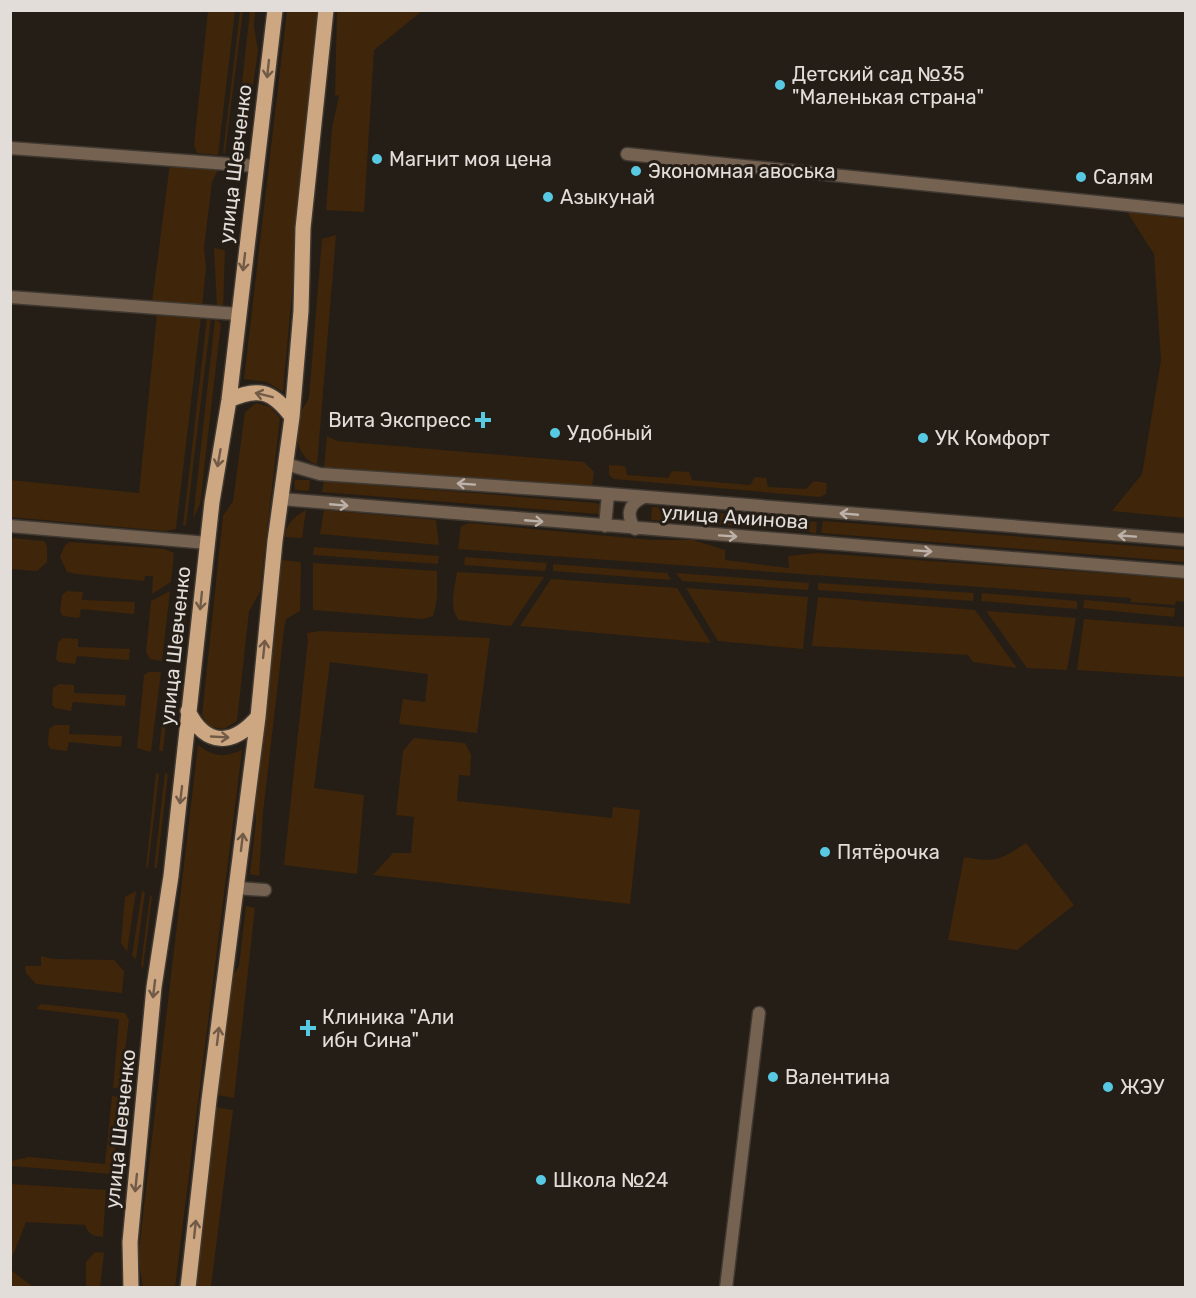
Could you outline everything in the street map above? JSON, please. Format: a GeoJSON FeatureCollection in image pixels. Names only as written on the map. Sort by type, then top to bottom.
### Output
{"type":"FeatureCollection","features":[{"type":"Feature","properties":{"kind":"main road","name":"улица Шевченко"},"geometry":{"type":"LineString","coordinates":[[131,1287],[130,1242],[154,987],[174,853],[212,502],[229,400],[275,10]]}},
{"type":"Feature","properties":{"kind":"main road"},"geometry":{"type":"LineString","coordinates":[[188,1287],[258,717],[286,464],[300,311],[303,228],[326,10]]}},
{"type":"Feature","properties":{"kind":"main road"},"geometry":{"type":"LineString","coordinates":[[229,400],[250,392],[264,393],[283,405],[291,417]]}},
{"type":"Feature","properties":{"kind":"main road"},"geometry":{"type":"LineString","coordinates":[[188,711],[201,731],[208,736],[220,739],[239,734],[258,717]]}},
{"type":"Feature","properties":{"kind":"street"},"geometry":{"type":"LineString","coordinates":[[10,148],[256,166]]}},
{"type":"Feature","properties":{"kind":"street"},"geometry":{"type":"LineString","coordinates":[[627,154],[1185,212]]}},
{"type":"Feature","properties":{"kind":"street"},"geometry":{"type":"LineString","coordinates":[[10,297],[238,314]]}},
{"type":"Feature","properties":{"kind":"street","name":"улица Аминова"},"geometry":{"type":"LineString","coordinates":[[286,464],[320,474],[608,494],[1185,540]]}},
{"type":"Feature","properties":{"kind":"street"},"geometry":{"type":"LineString","coordinates":[[605,526],[608,494]]}},
{"type":"Feature","properties":{"kind":"street"},"geometry":{"type":"LineString","coordinates":[[635,529],[630,521],[629,511],[634,502],[644,497]]}},
{"type":"Feature","properties":{"kind":"street","name":"улица Аминова"},"geometry":{"type":"LineString","coordinates":[[281,499],[1185,572]]}},
{"type":"Feature","properties":{"kind":"street"},"geometry":{"type":"LineString","coordinates":[[10,526],[208,543]]}},
{"type":"Feature","properties":{"kind":"street"},"geometry":{"type":"LineString","coordinates":[[236,888],[265,890]]}},
{"type":"Feature","properties":{"kind":"street"},"geometry":{"type":"LineString","coordinates":[[726,1287],[759,1013]]}},
{"type":"Feature","properties":{"kind":"shaded area"},"geometry":{"type":"Polygon","coordinates":[[[208,11],[235,11],[218,155],[197,153],[194,145],[208,11]]]}},
{"type":"Feature","properties":{"kind":"shaded area"},"geometry":{"type":"Polygon","coordinates":[[[240,11],[243,11],[225,153],[223,153],[240,11]]]}},
{"type":"Feature","properties":{"kind":"shaded area"},"geometry":{"type":"Polygon","coordinates":[[[250,11],[255,11],[254,27],[258,51],[246,132],[237,128],[250,11]]]}},
{"type":"Feature","properties":{"kind":"shaded area"},"geometry":{"type":"Polygon","coordinates":[[[287,11],[317,11],[283,392],[267,382],[244,379],[287,11]]]}},
{"type":"Feature","properties":{"kind":"shaded area"},"geometry":{"type":"Polygon","coordinates":[[[337,11],[422,11],[374,50],[364,212],[326,210],[332,128],[339,96],[335,95],[337,11]]]}},
{"type":"Feature","properties":{"kind":"shaded area"},"geometry":{"type":"Polygon","coordinates":[[[170,163],[220,166],[212,182],[204,248],[206,267],[202,308],[152,303],[170,163]]]}},
{"type":"Feature","properties":{"kind":"shaded area"},"geometry":{"type":"Polygon","coordinates":[[[1127,212],[1185,219],[1185,518],[1112,511],[1142,474],[1161,360],[1154,254],[1127,212]]]}},
{"type":"Feature","properties":{"kind":"shaded area"},"geometry":{"type":"Polygon","coordinates":[[[336,235],[317,465],[310,462],[301,451],[296,429],[299,415],[309,398],[322,239],[336,235]]]}},
{"type":"Feature","properties":{"kind":"shaded area"},"geometry":{"type":"Polygon","coordinates":[[[214,248],[225,250],[223,308],[217,307],[214,248]]]}},
{"type":"Feature","properties":{"kind":"shaded area"},"geometry":{"type":"Polygon","coordinates":[[[157,313],[201,317],[176,529],[165,531],[11,517],[10,480],[139,493],[157,313]]]}},
{"type":"Feature","properties":{"kind":"shaded area"},"geometry":{"type":"Polygon","coordinates":[[[207,317],[211,318],[186,525],[183,526],[207,317]]]}},
{"type":"Feature","properties":{"kind":"shaded area"},"geometry":{"type":"Polygon","coordinates":[[[215,319],[221,323],[200,504],[193,519],[215,319]]]}},
{"type":"Feature","properties":{"kind":"shaded area"},"geometry":{"type":"Polygon","coordinates":[[[256,403],[270,407],[280,418],[260,592],[249,611],[237,721],[224,729],[208,726],[202,715],[223,516],[233,501],[245,412],[256,403]]]}},
{"type":"Feature","properties":{"kind":"shaded area"},"geometry":{"type":"Polygon","coordinates":[[[327,436],[337,441],[584,462],[594,472],[592,487],[324,467],[327,436]]]}},
{"type":"Feature","properties":{"kind":"shaded area"},"geometry":{"type":"Polygon","coordinates":[[[609,465],[625,466],[627,475],[668,478],[672,471],[689,472],[692,480],[750,485],[755,477],[766,478],[768,487],[806,489],[814,481],[827,483],[826,494],[820,497],[614,479],[609,475],[609,465]]]}},
{"type":"Feature","properties":{"kind":"shaded area"},"geometry":{"type":"Polygon","coordinates":[[[310,480],[309,491],[295,490],[294,481],[310,480]]]}},
{"type":"Feature","properties":{"kind":"shaded area"},"geometry":{"type":"Polygon","coordinates":[[[324,481],[595,503],[600,505],[600,511],[598,514],[322,492],[324,481]]]}},
{"type":"Feature","properties":{"kind":"shaded area"},"geometry":{"type":"Polygon","coordinates":[[[652,507],[817,522],[816,534],[806,531],[651,520],[652,507]]]}},
{"type":"Feature","properties":{"kind":"shaded area"},"geometry":{"type":"Polygon","coordinates":[[[306,510],[302,538],[285,537],[291,521],[306,510]]]}},
{"type":"Feature","properties":{"kind":"shaded area"},"geometry":{"type":"Polygon","coordinates":[[[324,510],[436,520],[439,545],[320,534],[324,510]]]}},
{"type":"Feature","properties":{"kind":"shaded area"},"geometry":{"type":"Polygon","coordinates":[[[823,521],[1185,550],[1185,562],[821,533],[823,521]]]}},
{"type":"Feature","properties":{"kind":"shaded area"},"geometry":{"type":"Polygon","coordinates":[[[469,523],[651,540],[693,540],[725,550],[725,560],[789,568],[788,556],[817,553],[1185,579],[1185,602],[1176,601],[1175,605],[1131,602],[1131,598],[458,549],[461,526],[469,523]]]}},
{"type":"Feature","properties":{"kind":"shaded area"},"geometry":{"type":"Polygon","coordinates":[[[10,538],[44,541],[47,546],[47,562],[37,571],[11,569],[10,538]]]}},
{"type":"Feature","properties":{"kind":"shaded area"},"geometry":{"type":"Polygon","coordinates":[[[70,542],[164,549],[174,553],[171,582],[152,594],[153,576],[145,576],[144,581],[67,572],[60,557],[65,545],[70,542]]]}},
{"type":"Feature","properties":{"kind":"shaded area"},"geometry":{"type":"Polygon","coordinates":[[[314,547],[439,556],[438,564],[313,555],[314,547]]]}},
{"type":"Feature","properties":{"kind":"shaded area"},"geometry":{"type":"Polygon","coordinates":[[[465,557],[547,563],[545,571],[464,565],[465,557]]]}},
{"type":"Feature","properties":{"kind":"shaded area"},"geometry":{"type":"Polygon","coordinates":[[[282,560],[301,562],[300,611],[286,619],[284,630],[263,813],[259,876],[250,874],[256,821],[254,798],[282,560]]]}},
{"type":"Feature","properties":{"kind":"shaded area"},"geometry":{"type":"Polygon","coordinates":[[[313,563],[437,571],[437,599],[433,616],[423,619],[313,610],[313,563]]]}},
{"type":"Feature","properties":{"kind":"shaded area"},"geometry":{"type":"Polygon","coordinates":[[[553,564],[667,573],[671,580],[553,571],[553,564]]]}},
{"type":"Feature","properties":{"kind":"shaded area"},"geometry":{"type":"Polygon","coordinates":[[[457,572],[544,577],[511,626],[459,620],[453,603],[457,572]]]}},
{"type":"Feature","properties":{"kind":"shaded area"},"geometry":{"type":"Polygon","coordinates":[[[676,573],[809,583],[808,590],[682,581],[676,573]]]}},
{"type":"Feature","properties":{"kind":"shaded area"},"geometry":{"type":"Polygon","coordinates":[[[551,579],[677,588],[711,643],[520,626],[551,579]]]}},
{"type":"Feature","properties":{"kind":"shaded area"},"geometry":{"type":"Polygon","coordinates":[[[188,582],[190,583],[179,658],[188,582]]]}},
{"type":"Feature","properties":{"kind":"shaded area"},"geometry":{"type":"Polygon","coordinates":[[[818,583],[974,593],[973,601],[818,590],[818,583]]]}},
{"type":"Feature","properties":{"kind":"shaded area"},"geometry":{"type":"Polygon","coordinates":[[[177,587],[180,588],[171,660],[167,660],[177,587]]]}},
{"type":"Feature","properties":{"kind":"shaded area"},"geometry":{"type":"Polygon","coordinates":[[[686,588],[808,597],[803,649],[718,641],[686,588]]]}},
{"type":"Feature","properties":{"kind":"shaded area"},"geometry":{"type":"Polygon","coordinates":[[[67,591],[83,592],[82,600],[135,602],[134,614],[81,609],[79,618],[63,616],[60,612],[62,595],[67,591]]]}},
{"type":"Feature","properties":{"kind":"shaded area"},"geometry":{"type":"Polygon","coordinates":[[[170,591],[162,661],[150,659],[146,652],[151,601],[170,591]]]}},
{"type":"Feature","properties":{"kind":"shaded area"},"geometry":{"type":"Polygon","coordinates":[[[982,593],[1077,601],[1077,609],[981,601],[982,593]]]}},
{"type":"Feature","properties":{"kind":"shaded area"},"geometry":{"type":"Polygon","coordinates":[[[818,597],[975,610],[1017,668],[973,662],[968,655],[812,646],[818,597]]]}},
{"type":"Feature","properties":{"kind":"shaded area"},"geometry":{"type":"Polygon","coordinates":[[[1084,600],[1175,608],[1174,617],[1083,608],[1084,600]]]}},
{"type":"Feature","properties":{"kind":"shaded area"},"geometry":{"type":"Polygon","coordinates":[[[986,611],[1076,618],[1067,670],[1027,668],[986,611]]]}},
{"type":"Feature","properties":{"kind":"shaded area"},"geometry":{"type":"Polygon","coordinates":[[[1084,619],[1185,627],[1185,677],[1077,670],[1084,619]]]}},
{"type":"Feature","properties":{"kind":"shaded area"},"geometry":{"type":"Polygon","coordinates":[[[320,631],[490,638],[477,733],[399,724],[403,699],[425,702],[428,674],[330,662],[314,788],[364,795],[357,874],[284,865],[307,633],[320,631]]]}},
{"type":"Feature","properties":{"kind":"shaded area"},"geometry":{"type":"Polygon","coordinates":[[[63,638],[78,639],[78,647],[130,649],[129,660],[77,656],[75,664],[59,662],[56,659],[58,642],[63,638]]]}},
{"type":"Feature","properties":{"kind":"shaded area"},"geometry":{"type":"Polygon","coordinates":[[[149,672],[161,672],[151,752],[137,748],[144,675],[149,672]]]}},
{"type":"Feature","properties":{"kind":"shaded area"},"geometry":{"type":"Polygon","coordinates":[[[167,675],[171,675],[163,751],[159,751],[167,675]]]}},
{"type":"Feature","properties":{"kind":"shaded area"},"geometry":{"type":"Polygon","coordinates":[[[59,684],[74,685],[74,693],[126,695],[125,706],[73,702],[71,711],[55,708],[52,705],[53,688],[59,684]]]}},
{"type":"Feature","properties":{"kind":"shaded area"},"geometry":{"type":"Polygon","coordinates":[[[55,725],[70,725],[69,734],[122,736],[121,747],[69,742],[67,751],[51,749],[48,745],[49,729],[55,725]]]}},
{"type":"Feature","properties":{"kind":"shaded area"},"geometry":{"type":"Polygon","coordinates":[[[414,738],[465,743],[471,755],[470,776],[459,775],[457,801],[612,818],[613,807],[640,810],[630,904],[373,875],[393,853],[411,853],[414,817],[396,815],[403,751],[414,738]]]}},
{"type":"Feature","properties":{"kind":"shaded area"},"geometry":{"type":"Polygon","coordinates":[[[198,745],[219,755],[242,750],[175,1287],[143,1287],[138,1258],[198,745]]]}},
{"type":"Feature","properties":{"kind":"shaded area"},"geometry":{"type":"Polygon","coordinates":[[[156,773],[159,774],[148,868],[146,867],[156,773]]]}},
{"type":"Feature","properties":{"kind":"shaded area"},"geometry":{"type":"Polygon","coordinates":[[[165,773],[168,774],[157,868],[154,868],[165,773]]]}},
{"type":"Feature","properties":{"kind":"shaded area"},"geometry":{"type":"Polygon","coordinates":[[[1026,843],[1074,905],[1017,950],[948,940],[964,857],[997,859],[1026,843]]]}},
{"type":"Feature","properties":{"kind":"shaded area"},"geometry":{"type":"Polygon","coordinates":[[[136,891],[127,952],[121,943],[125,897],[136,891]]]}},
{"type":"Feature","properties":{"kind":"shaded area"},"geometry":{"type":"Polygon","coordinates":[[[142,891],[145,892],[136,959],[132,956],[142,891]]]}},
{"type":"Feature","properties":{"kind":"shaded area"},"geometry":{"type":"Polygon","coordinates":[[[150,895],[152,897],[143,969],[141,965],[150,895]]]}},
{"type":"Feature","properties":{"kind":"shaded area"},"geometry":{"type":"Polygon","coordinates":[[[246,906],[255,908],[234,1098],[217,1095],[229,982],[239,966],[246,906]]]}},
{"type":"Feature","properties":{"kind":"shaded area"},"geometry":{"type":"Polygon","coordinates":[[[41,956],[53,959],[114,960],[124,971],[122,993],[36,984],[26,973],[25,966],[41,966],[41,956]]]}},
{"type":"Feature","properties":{"kind":"shaded area"},"geometry":{"type":"Polygon","coordinates":[[[41,1004],[125,1013],[129,1020],[120,1088],[113,1088],[119,1019],[36,1009],[41,1004]]]}},
{"type":"Feature","properties":{"kind":"shaded area"},"geometry":{"type":"Polygon","coordinates":[[[112,1096],[121,1097],[112,1174],[11,1166],[11,1161],[29,1157],[105,1164],[112,1096]]]}},
{"type":"Feature","properties":{"kind":"shaded area"},"geometry":{"type":"Polygon","coordinates":[[[215,1107],[233,1110],[211,1287],[192,1288],[215,1107]]]}},
{"type":"Feature","properties":{"kind":"shaded area"},"geometry":{"type":"Polygon","coordinates":[[[11,1184],[106,1190],[103,1237],[92,1234],[85,1225],[26,1222],[11,1260],[11,1184]]]}},
{"type":"Feature","properties":{"kind":"shaded area"},"geometry":{"type":"Polygon","coordinates":[[[95,1252],[104,1253],[100,1287],[86,1287],[86,1262],[95,1252]]]}},
{"type":"Feature","properties":{"kind":"shaded area"},"geometry":{"type":"Polygon","coordinates":[[[11,1270],[33,1287],[11,1287],[11,1270]]]}},
{"type":"Feature","properties":{"kind":"place","name":"Детский сад №35 \"Маленькая страна\""},"geometry":{"type":"Point","coordinates":[780,85]}},
{"type":"Feature","properties":{"kind":"place","name":"Магнит моя цена"},"geometry":{"type":"Point","coordinates":[377,159]}},
{"type":"Feature","properties":{"kind":"place","name":"Экономная авоська"},"geometry":{"type":"Point","coordinates":[636,171]}},
{"type":"Feature","properties":{"kind":"place","name":"Салям"},"geometry":{"type":"Point","coordinates":[1081,177]}},
{"type":"Feature","properties":{"kind":"place","name":"Азыкунай"},"geometry":{"type":"Point","coordinates":[548,197]}},
{"type":"Feature","properties":{"kind":"place","name":"Вита Экспресс"},"geometry":{"type":"Point","coordinates":[483,420]}},
{"type":"Feature","properties":{"kind":"place","name":"Удобный"},"geometry":{"type":"Point","coordinates":[555,433]}},
{"type":"Feature","properties":{"kind":"place","name":"УК Комфорт"},"geometry":{"type":"Point","coordinates":[923,438]}},
{"type":"Feature","properties":{"kind":"place","name":"Пятёрочка"},"geometry":{"type":"Point","coordinates":[825,852]}},
{"type":"Feature","properties":{"kind":"place","name":"Клиника \"Али ибн Сина\""},"geometry":{"type":"Point","coordinates":[308,1028]}},
{"type":"Feature","properties":{"kind":"place","name":"Валентина"},"geometry":{"type":"Point","coordinates":[773,1077]}},
{"type":"Feature","properties":{"kind":"place","name":"ЖЭУ"},"geometry":{"type":"Point","coordinates":[1108,1087]}},
{"type":"Feature","properties":{"kind":"place","name":"Школа №24"},"geometry":{"type":"Point","coordinates":[541,1180]}}]}
